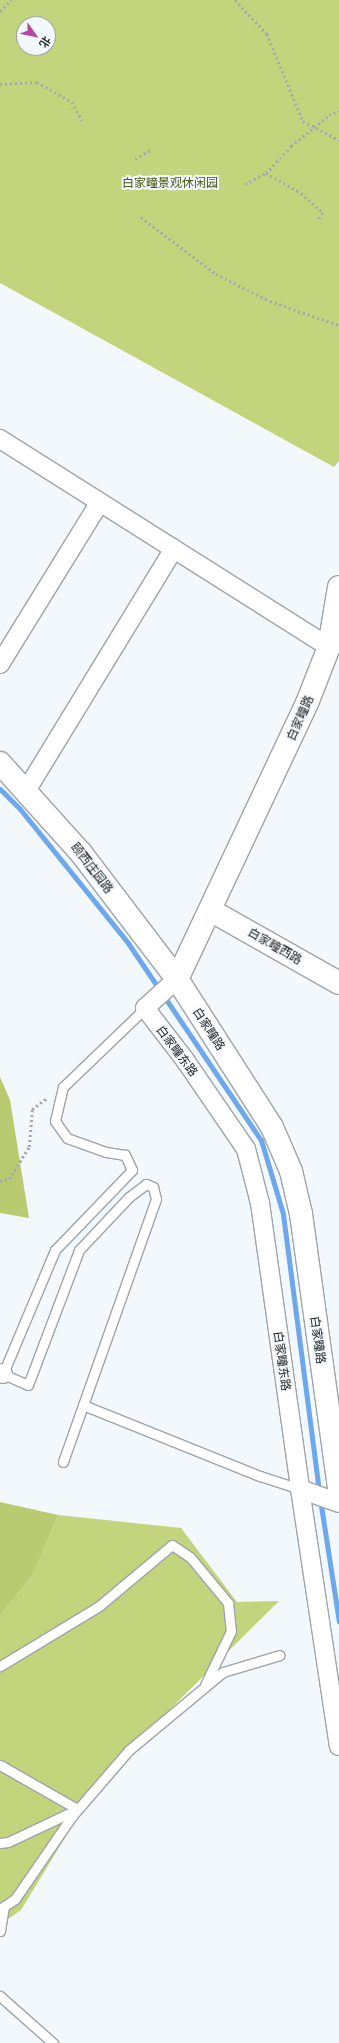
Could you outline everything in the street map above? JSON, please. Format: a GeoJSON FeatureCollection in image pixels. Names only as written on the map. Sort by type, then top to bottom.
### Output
{"type":"FeatureCollection","features":[{"type":"Feature","properties":{"kind":"street"},"geometry":{"type":"LineString","coordinates":[[0,439],[329,647]]}},
{"type":"Feature","properties":{"kind":"street"},"geometry":{"type":"LineString","coordinates":[[0,664],[100,502]]}},
{"type":"Feature","properties":{"kind":"street"},"geometry":{"type":"LineString","coordinates":[[26,791],[174,549]]}},
{"type":"Feature","properties":{"kind":"street","name":"白家疃路"},"geometry":{"type":"LineString","coordinates":[[323,1494],[301,1214],[291,1171],[272,1127],[161,993],[210,910],[307,703],[329,647],[336,622],[339,587]]}},
{"type":"Feature","properties":{"kind":"street","name":"颐西庄园路"},"geometry":{"type":"LineString","coordinates":[[0,763],[81,853],[161,993]]}},
{"type":"Feature","properties":{"kind":"street","name":"白家疃西路"},"geometry":{"type":"LineString","coordinates":[[210,910],[339,983]]}},
{"type":"Feature","properties":{"kind":"street","name":"白家疃东路"},"geometry":{"type":"LineString","coordinates":[[161,993],[185,1060],[246,1149],[260,1203],[323,1494],[339,1746]]}},
{"type":"Feature","properties":{"kind":"lane"},"geometry":{"type":"LineString","coordinates":[[62,1462],[156,1199],[153,1187],[146,1184],[129,1197],[79,1250],[28,1385],[1,1376],[55,1250],[132,1170],[124,1155],[106,1152],[67,1138],[55,1121],[57,1106],[63,1087],[161,993]]}},
{"type":"Feature","properties":{"kind":"lane"},"geometry":{"type":"LineString","coordinates":[[83,1405],[260,1476],[323,1494]]}},
{"type":"Feature","properties":{"kind":"lane"},"geometry":{"type":"LineString","coordinates":[[0,1666],[100,1606],[172,1545],[190,1557],[228,1603],[230,1632],[204,1688]]}},
{"type":"Feature","properties":{"kind":"lane"},"geometry":{"type":"LineString","coordinates":[[0,1931],[2,1908],[15,1899],[77,1809],[129,1750],[223,1672],[280,1656]]}},
{"type":"Feature","properties":{"kind":"lane"},"geometry":{"type":"LineString","coordinates":[[0,1765],[77,1809]]}},
{"type":"Feature","properties":{"kind":"lane"},"geometry":{"type":"LineString","coordinates":[[0,1843],[8,1842],[77,1809]]}},
{"type":"Feature","properties":{"kind":"lane"},"geometry":{"type":"LineString","coordinates":[[0,1996],[53,2043]]}},
{"type":"Feature","properties":{"kind":"path"},"geometry":{"type":"LineString","coordinates":[[0,12],[11,0]]}},
{"type":"Feature","properties":{"kind":"path"},"geometry":{"type":"LineString","coordinates":[[235,0],[267,34],[303,121],[339,140]]}},
{"type":"Feature","properties":{"kind":"path"},"geometry":{"type":"LineString","coordinates":[[0,84],[37,82],[72,102],[82,120]]}},
{"type":"Feature","properties":{"kind":"path"},"geometry":{"type":"LineString","coordinates":[[245,184],[266,172],[314,127],[329,115],[339,111]]}},
{"type":"Feature","properties":{"kind":"path"},"geometry":{"type":"LineString","coordinates":[[135,159],[150,150]]}},
{"type":"Feature","properties":{"kind":"path"},"geometry":{"type":"LineString","coordinates":[[266,172],[301,193],[323,213],[318,221]]}},
{"type":"Feature","properties":{"kind":"path"},"geometry":{"type":"LineString","coordinates":[[141,217],[216,274],[270,302],[339,325]]}},
{"type":"Feature","properties":{"kind":"path"},"geometry":{"type":"LineString","coordinates":[[0,1181],[9,1179],[29,1147],[32,1109],[63,1087]]}},
{"type":"Feature","properties":{"kind":"green space","name":"白家疃景观休闲园"},"geometry":{"type":"Polygon","coordinates":[[[0,0],[339,0],[339,461],[334,467],[0,283],[0,0]]]}},
{"type":"Feature","properties":{"kind":"green space"},"geometry":{"type":"Polygon","coordinates":[[[0,1077],[10,1100],[29,1218],[0,1213],[0,1077]]]}},
{"type":"Feature","properties":{"kind":"green space"},"geometry":{"type":"Polygon","coordinates":[[[0,1502],[58,1515],[33,1575],[0,1615],[0,1502]]]}},
{"type":"Feature","properties":{"kind":"green space"},"geometry":{"type":"Polygon","coordinates":[[[58,1515],[181,1528],[237,1602],[279,1601],[102,1777],[21,1910],[0,1925],[0,1615],[33,1575],[58,1515]]]}},
{"type":"Feature","properties":{"kind":"waterway"},"geometry":{"type":"LineString","coordinates":[[0,789],[20,809],[128,943],[261,1140],[283,1214],[319,1491]]}},
{"type":"Feature","properties":{"kind":"waterway"},"geometry":{"type":"LineString","coordinates":[[320,1499],[339,1622]]}}]}
